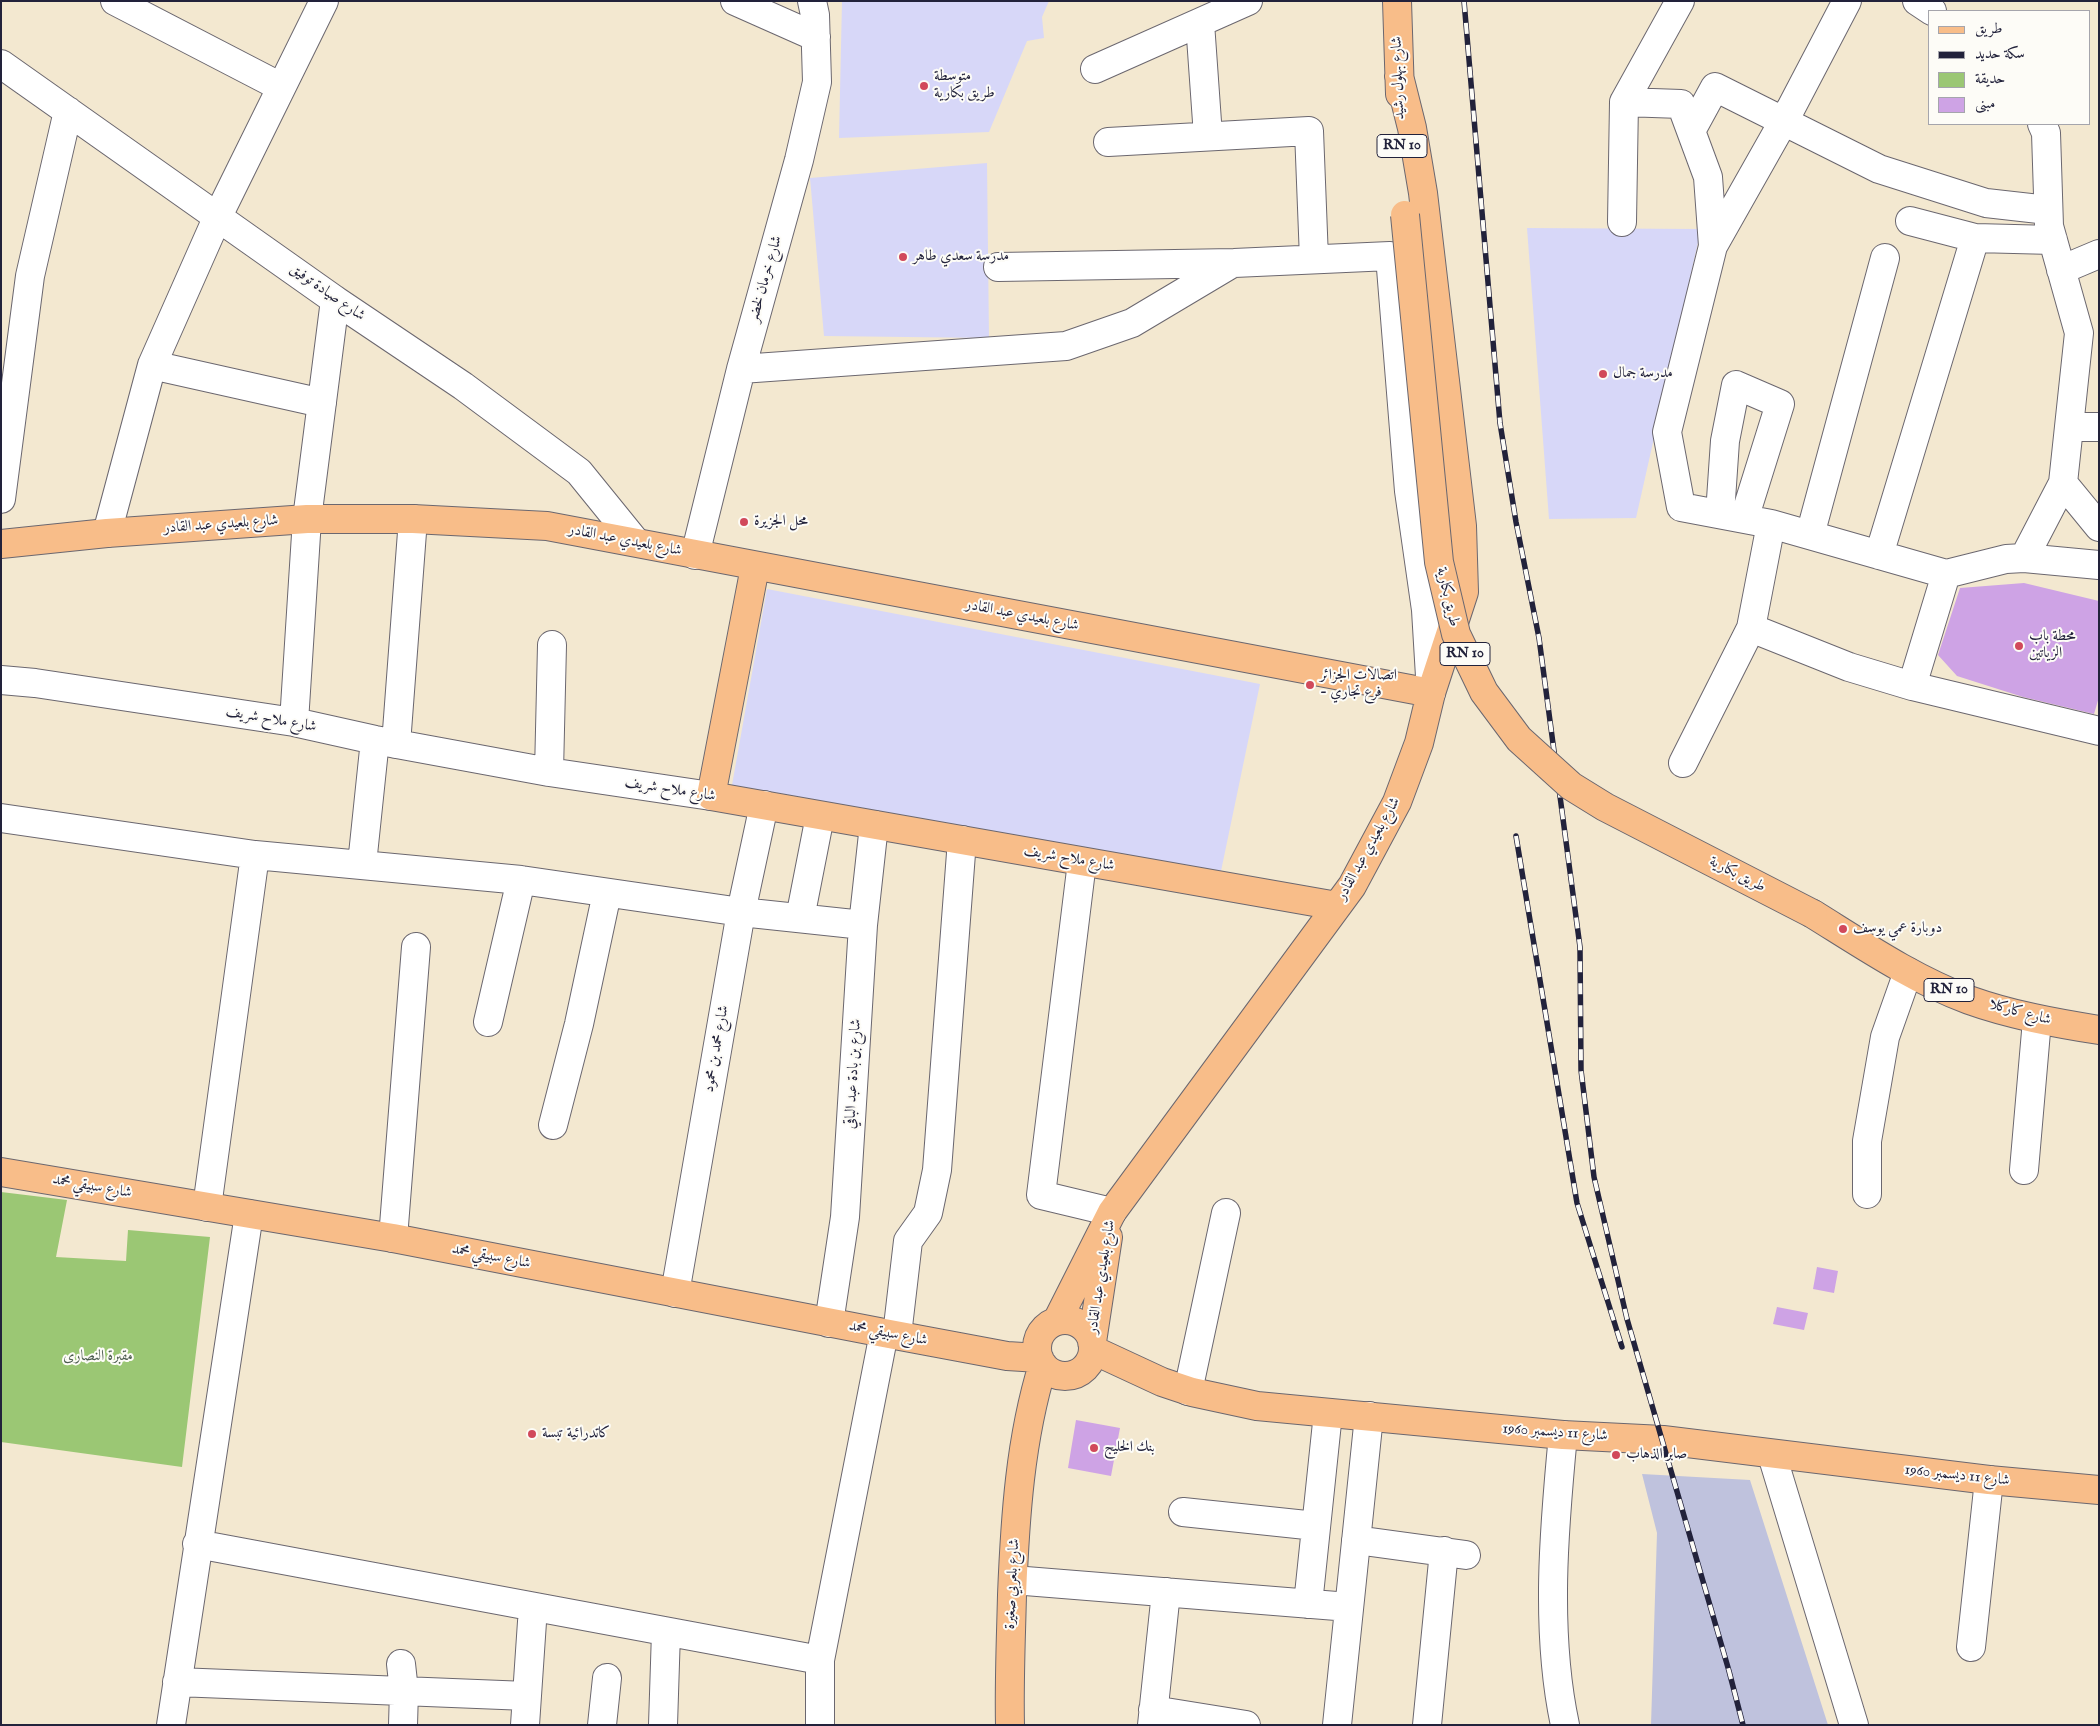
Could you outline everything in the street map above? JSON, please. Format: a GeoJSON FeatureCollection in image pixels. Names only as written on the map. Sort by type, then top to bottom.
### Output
{"type":"FeatureCollection","features":[{"type":"Feature","properties":{"kind":"main road","name":"شارع بهلول رشيد"},"geometry":{"type":"LineString","coordinates":[[1396,1],[1405,215]]}},
{"type":"Feature","properties":{"kind":"main road"},"geometry":{"type":"LineString","coordinates":[[1399,76],[1412,128],[1423,192],[1462,526],[1464,592],[1431,693]]}},
{"type":"Feature","properties":{"kind":"main road","name":"طريق بكارية"},"geometry":{"type":"LineString","coordinates":[[1405,215],[1439,562],[1456,634],[1484,692],[1519,739],[1570,786],[1605,807],[1812,914]]}},
{"type":"Feature","properties":{"kind":"main road","name":"شارع بلعيدي عبد القادر"},"geometry":{"type":"LineString","coordinates":[[1,544],[107,533],[307,519],[413,519],[547,526],[635,541],[695,555],[1431,693],[1419,743],[1397,802],[1352,886],[1112,1212],[1053,1323]]}},
{"type":"Feature","properties":{"kind":"main road"},"geometry":{"type":"LineString","coordinates":[[711,796],[755,566]]}},
{"type":"Feature","properties":{"kind":"main road","name":"شارع ملاح شريف"},"geometry":{"type":"LineString","coordinates":[[711,796],[1337,906]]}},
{"type":"Feature","properties":{"kind":"main road","name":"شارع كاركلا"},"geometry":{"type":"LineString","coordinates":[[1812,914],[1908,972],[1969,999],[2037,1020],[2099,1030]]}},
{"type":"Feature","properties":{"kind":"main road","name":"شارع سبيقي محمد"},"geometry":{"type":"LineString","coordinates":[[1,1172],[393,1238],[1007,1356],[1056,1368]]}},
{"type":"Feature","properties":{"kind":"main road","name":"شارع بلعيدي عبد القادر"},"geometry":{"type":"LineString","coordinates":[[1092,1346],[1112,1212]]}},
{"type":"Feature","properties":{"kind":"main road"},"geometry":{"type":"LineString","coordinates":[[978,1351],[1053,1323],[1075,1322],[1089,1334],[1092,1346],[1087,1364],[1056,1368],[1037,1342],[1043,1330],[1053,1323]]}},
{"type":"Feature","properties":{"kind":"main road","name":"شارع 11 ديسمبر 1960"},"geometry":{"type":"LineString","coordinates":[[1092,1346],[1162,1382],[1188,1391],[1257,1406],[1563,1435],[1663,1440],[1772,1455],[1989,1480],[2099,1490]]}},
{"type":"Feature","properties":{"kind":"main road","name":"شارع 11 ديسمبر 1960"},"geometry":{"type":"LineString","coordinates":[[1056,1368],[1162,1382]]}},
{"type":"Feature","properties":{"kind":"main road","name":"شارع بلعربي صغيرة"},"geometry":{"type":"LineString","coordinates":[[1010,1725],[1009,1684],[1018,1501],[1026,1443],[1056,1368]]}},
{"type":"Feature","properties":{"kind":"street"},"geometry":{"type":"LineString","coordinates":[[115,1],[281,87]]}},
{"type":"Feature","properties":{"kind":"street"},"geometry":{"type":"LineString","coordinates":[[107,533],[152,365],[218,216],[324,1]]}},
{"type":"Feature","properties":{"kind":"street"},"geometry":{"type":"LineString","coordinates":[[735,1],[816,36]]}},
{"type":"Feature","properties":{"kind":"street","name":"شارع خرمان لخضر"},"geometry":{"type":"LineString","coordinates":[[695,555],[741,369],[799,160],[817,82],[815,15],[812,1]]}},
{"type":"Feature","properties":{"kind":"street"},"geometry":{"type":"LineString","coordinates":[[1095,69],[1248,1]]}},
{"type":"Feature","properties":{"kind":"street"},"geometry":{"type":"LineString","coordinates":[[1622,222],[1624,102],[1680,1]]}},
{"type":"Feature","properties":{"kind":"street"},"geometry":{"type":"LineString","coordinates":[[1847,1],[1713,246],[1668,432],[1681,507],[1771,524],[1946,574],[2006,558],[2099,565]]}},
{"type":"Feature","properties":{"kind":"street"},"geometry":{"type":"LineString","coordinates":[[1917,1],[1930,10]]}},
{"type":"Feature","properties":{"kind":"street"},"geometry":{"type":"LineString","coordinates":[[1200,23],[1208,136]]}},
{"type":"Feature","properties":{"kind":"street","name":"شارع صيادة توفيق"},"geometry":{"type":"LineString","coordinates":[[1,64],[335,300],[463,386],[579,472],[635,541]]}},
{"type":"Feature","properties":{"kind":"street"},"geometry":{"type":"LineString","coordinates":[[1691,131],[1715,87],[1879,169],[1986,203],[2048,210]]}},
{"type":"Feature","properties":{"kind":"street"},"geometry":{"type":"LineString","coordinates":[[1624,102],[1681,104],[1708,177],[1713,246]]}},
{"type":"Feature","properties":{"kind":"street"},"geometry":{"type":"LineString","coordinates":[[1,499],[30,276],[68,111]]}},
{"type":"Feature","properties":{"kind":"street"},"geometry":{"type":"LineString","coordinates":[[2024,558],[2063,483],[2079,332],[2049,226],[2046,133],[2042,125]]}},
{"type":"Feature","properties":{"kind":"street"},"geometry":{"type":"LineString","coordinates":[[1108,142],[1309,131],[1314,260]]}},
{"type":"Feature","properties":{"kind":"street"},"geometry":{"type":"LineString","coordinates":[[1910,221],[1975,238],[2053,240]]}},
{"type":"Feature","properties":{"kind":"street"},"geometry":{"type":"LineString","coordinates":[[1879,555],[1975,238]]}},
{"type":"Feature","properties":{"kind":"street"},"geometry":{"type":"LineString","coordinates":[[2061,270],[2099,254]]}},
{"type":"Feature","properties":{"kind":"street"},"geometry":{"type":"LineString","coordinates":[[998,267],[1234,263],[1390,256],[1409,491],[1426,610],[1431,693]]}},
{"type":"Feature","properties":{"kind":"street"},"geometry":{"type":"LineString","coordinates":[[1810,535],[1885,258]]}},
{"type":"Feature","properties":{"kind":"street"},"geometry":{"type":"LineString","coordinates":[[741,369],[1066,346],[1132,323],[1234,263]]}},
{"type":"Feature","properties":{"kind":"street"},"geometry":{"type":"LineString","coordinates":[[294,722],[307,519],[335,300]]}},
{"type":"Feature","properties":{"kind":"street"},"geometry":{"type":"LineString","coordinates":[[152,365],[322,403]]}},
{"type":"Feature","properties":{"kind":"street"},"geometry":{"type":"LineString","coordinates":[[2069,428],[2099,427]]}},
{"type":"Feature","properties":{"kind":"street"},"geometry":{"type":"LineString","coordinates":[[2063,483],[2099,527]]}},
{"type":"Feature","properties":{"kind":"street"},"geometry":{"type":"LineString","coordinates":[[362,864],[385,742],[413,519]]}},
{"type":"Feature","properties":{"kind":"street"},"geometry":{"type":"LineString","coordinates":[[1683,763],[1751,628],[1771,524]]}},
{"type":"Feature","properties":{"kind":"street"},"geometry":{"type":"LineString","coordinates":[[1912,686],[1946,574]]}},
{"type":"Feature","properties":{"kind":"street"},"geometry":{"type":"LineString","coordinates":[[1751,628],[1849,667],[1912,686],[2099,731]]}},
{"type":"Feature","properties":{"kind":"street"},"geometry":{"type":"LineString","coordinates":[[549,772],[552,645]]}},
{"type":"Feature","properties":{"kind":"street","name":"شارع ملاح شريف"},"geometry":{"type":"LineString","coordinates":[[1,680],[35,683],[294,722],[385,742],[549,772],[711,796]]}},
{"type":"Feature","properties":{"kind":"street","name":"شارع محمد بن محمود"},"geometry":{"type":"LineString","coordinates":[[675,1293],[741,912],[764,805]]}},
{"type":"Feature","properties":{"kind":"street"},"geometry":{"type":"LineString","coordinates":[[800,918],[820,816]]}},
{"type":"Feature","properties":{"kind":"street"},"geometry":{"type":"LineString","coordinates":[[1,818],[255,855],[521,880],[741,912],[862,925]]}},
{"type":"Feature","properties":{"kind":"street","name":"شارع بن بادة عبد الباقي"},"geometry":{"type":"LineString","coordinates":[[829,1323],[845,1217],[862,925],[874,825]]}},
{"type":"Feature","properties":{"kind":"street"},"geometry":{"type":"LineString","coordinates":[[820,1725],[820,1660],[891,1334],[908,1241],[928,1213],[937,1170],[962,840]]}},
{"type":"Feature","properties":{"kind":"street"},"geometry":{"type":"LineString","coordinates":[[207,1207],[255,855]]}},
{"type":"Feature","properties":{"kind":"street"},"geometry":{"type":"LineString","coordinates":[[1082,862],[1041,1194],[1112,1212]]}},
{"type":"Feature","properties":{"kind":"street"},"geometry":{"type":"LineString","coordinates":[[488,1022],[521,880]]}},
{"type":"Feature","properties":{"kind":"street"},"geometry":{"type":"LineString","coordinates":[[552,1125],[579,1024],[606,893]]}},
{"type":"Feature","properties":{"kind":"street"},"geometry":{"type":"LineString","coordinates":[[393,1238],[416,947]]}},
{"type":"Feature","properties":{"kind":"street"},"geometry":{"type":"LineString","coordinates":[[1867,1194],[1867,1141],[1885,1037],[1908,972]]}},
{"type":"Feature","properties":{"kind":"street"},"geometry":{"type":"LineString","coordinates":[[2024,1170],[2037,1020]]}},
{"type":"Feature","properties":{"kind":"street"},"geometry":{"type":"LineString","coordinates":[[1188,1391],[1226,1213]]}},
{"type":"Feature","properties":{"kind":"street"},"geometry":{"type":"LineString","coordinates":[[171,1725],[197,1544],[249,1214]]}},
{"type":"Feature","properties":{"kind":"street"},"geometry":{"type":"LineString","coordinates":[[1308,1604],[1328,1413]]}},
{"type":"Feature","properties":{"kind":"street"},"geometry":{"type":"LineString","coordinates":[[1337,1725],[1369,1416]]}},
{"type":"Feature","properties":{"kind":"street"},"geometry":{"type":"LineString","coordinates":[[1563,1435],[1554,1532],[1554,1575],[1559,1695],[1566,1725]]}},
{"type":"Feature","properties":{"kind":"street"},"geometry":{"type":"LineString","coordinates":[[1772,1455],[1854,1725]]}},
{"type":"Feature","properties":{"kind":"street"},"geometry":{"type":"LineString","coordinates":[[1971,1648],[1989,1480]]}},
{"type":"Feature","properties":{"kind":"street"},"geometry":{"type":"LineString","coordinates":[[1183,1512],[1316,1526]]}},
{"type":"Feature","properties":{"kind":"street"},"geometry":{"type":"LineString","coordinates":[[1356,1540],[1455,1553],[1427,1725]]}},
{"type":"Feature","properties":{"kind":"street"},"geometry":{"type":"LineString","coordinates":[[197,1544],[820,1660]]}},
{"type":"Feature","properties":{"kind":"street"},"geometry":{"type":"LineString","coordinates":[[1013,1580],[1348,1607]]}},
{"type":"Feature","properties":{"kind":"street"},"geometry":{"type":"LineString","coordinates":[[1166,1592],[1152,1717],[1240,1724]]}},
{"type":"Feature","properties":{"kind":"street"},"geometry":{"type":"LineString","coordinates":[[525,1725],[533,1607]]}},
{"type":"Feature","properties":{"kind":"street"},"geometry":{"type":"LineString","coordinates":[[663,1725],[666,1632]]}},
{"type":"Feature","properties":{"kind":"street"},"geometry":{"type":"LineString","coordinates":[[401,1664],[404,1691],[403,1725]]}},
{"type":"Feature","properties":{"kind":"street"},"geometry":{"type":"LineString","coordinates":[[602,1725],[607,1678]]}},
{"type":"Feature","properties":{"kind":"street"},"geometry":{"type":"LineString","coordinates":[[177,1682],[526,1696]]}},
{"type":"Feature","properties":{"kind":"shaded area","name":"متوسطة طريق بكارية"},"geometry":{"type":"Polygon","coordinates":[[[842,1],[1049,1],[1042,17],[1044,38],[1027,41],[989,132],[839,138],[842,1]]]}},
{"type":"Feature","properties":{"kind":"shaded area","name":"مدرسة سعدي طاهر"},"geometry":{"type":"Polygon","coordinates":[[[987,163],[989,338],[824,336],[810,178],[987,163]]]}},
{"type":"Feature","properties":{"kind":"shaded area","name":"مدرسة جمال"},"geometry":{"type":"Polygon","coordinates":[[[1527,228],[1701,229],[1636,518],[1549,519],[1527,228]]]}},
{"type":"Feature","properties":{"kind":"shaded area"},"geometry":{"type":"Polygon","coordinates":[[[767,589],[1260,684],[1221,871],[732,785],[767,589]]]}},
{"type":"Feature","properties":{"kind":"shaded area"},"geometry":{"type":"Polygon","coordinates":[[[1642,1474],[1750,1480],[1828,1725],[1651,1725],[1657,1533],[1642,1474]]]}},
{"type":"Feature","properties":{"kind":"green space","name":"مقبرة النصارى"},"geometry":{"type":"Polygon","coordinates":[[[1,1192],[67,1200],[56,1257],[126,1261],[128,1230],[210,1237],[182,1467],[1,1442],[1,1192]]]}},
{"type":"Feature","properties":{"kind":"building","name":"محطة باب الزياتين"},"geometry":{"type":"Polygon","coordinates":[[[2024,583],[2099,601],[2099,697],[2094,714],[2023,697],[1957,676],[1938,655],[1960,588],[2024,583]]]}},
{"type":"Feature","properties":{"kind":"building"},"geometry":{"type":"Polygon","coordinates":[[[1817,1267],[1838,1271],[1834,1293],[1813,1289],[1817,1267]]]}},
{"type":"Feature","properties":{"kind":"building"},"geometry":{"type":"Polygon","coordinates":[[[1777,1307],[1808,1313],[1804,1330],[1773,1324],[1777,1307]]]}},
{"type":"Feature","properties":{"kind":"building","name":"بنك الخليج"},"geometry":{"type":"Polygon","coordinates":[[[1076,1420],[1120,1428],[1111,1476],[1068,1468],[1076,1420]]]}},
{"type":"Feature","properties":{"kind":"railway"},"geometry":{"type":"LineString","coordinates":[[1464,1],[1500,423],[1516,522],[1539,638],[1580,947],[1581,1070],[1594,1177],[1627,1319],[1743,1725]]}},
{"type":"Feature","properties":{"kind":"railway"},"geometry":{"type":"LineString","coordinates":[[1516,836],[1577,1203],[1622,1347]]}},
{"type":"Feature","properties":{"kind":"place","name":"متوسطة طريق بكارية"},"geometry":{"type":"Point","coordinates":[924,86]}},
{"type":"Feature","properties":{"kind":"place","name":"مدرسة سعدي طاهر"},"geometry":{"type":"Point","coordinates":[903,257]}},
{"type":"Feature","properties":{"kind":"place","name":"مدرسة جمال"},"geometry":{"type":"Point","coordinates":[1603,374]}},
{"type":"Feature","properties":{"kind":"place","name":"محل الجزيرة"},"geometry":{"type":"Point","coordinates":[744,522]}},
{"type":"Feature","properties":{"kind":"place","name":"محطة باب الزياتين"},"geometry":{"type":"Point","coordinates":[2019,646]}},
{"type":"Feature","properties":{"kind":"place","name":"اتصالات الجزائر - فرع تجاري"},"geometry":{"type":"Point","coordinates":[1310,685]}},
{"type":"Feature","properties":{"kind":"place","name":"دوبارة عمي يوسف"},"geometry":{"type":"Point","coordinates":[1843,929]}},
{"type":"Feature","properties":{"kind":"place","name":"كاتدرائية تبسة"},"geometry":{"type":"Point","coordinates":[532,1434]}},
{"type":"Feature","properties":{"kind":"place","name":"بنك الخليج"},"geometry":{"type":"Point","coordinates":[1094,1448]}},
{"type":"Feature","properties":{"kind":"place","name":"صابر الذهاب"},"geometry":{"type":"Point","coordinates":[1616,1455]}}]}
